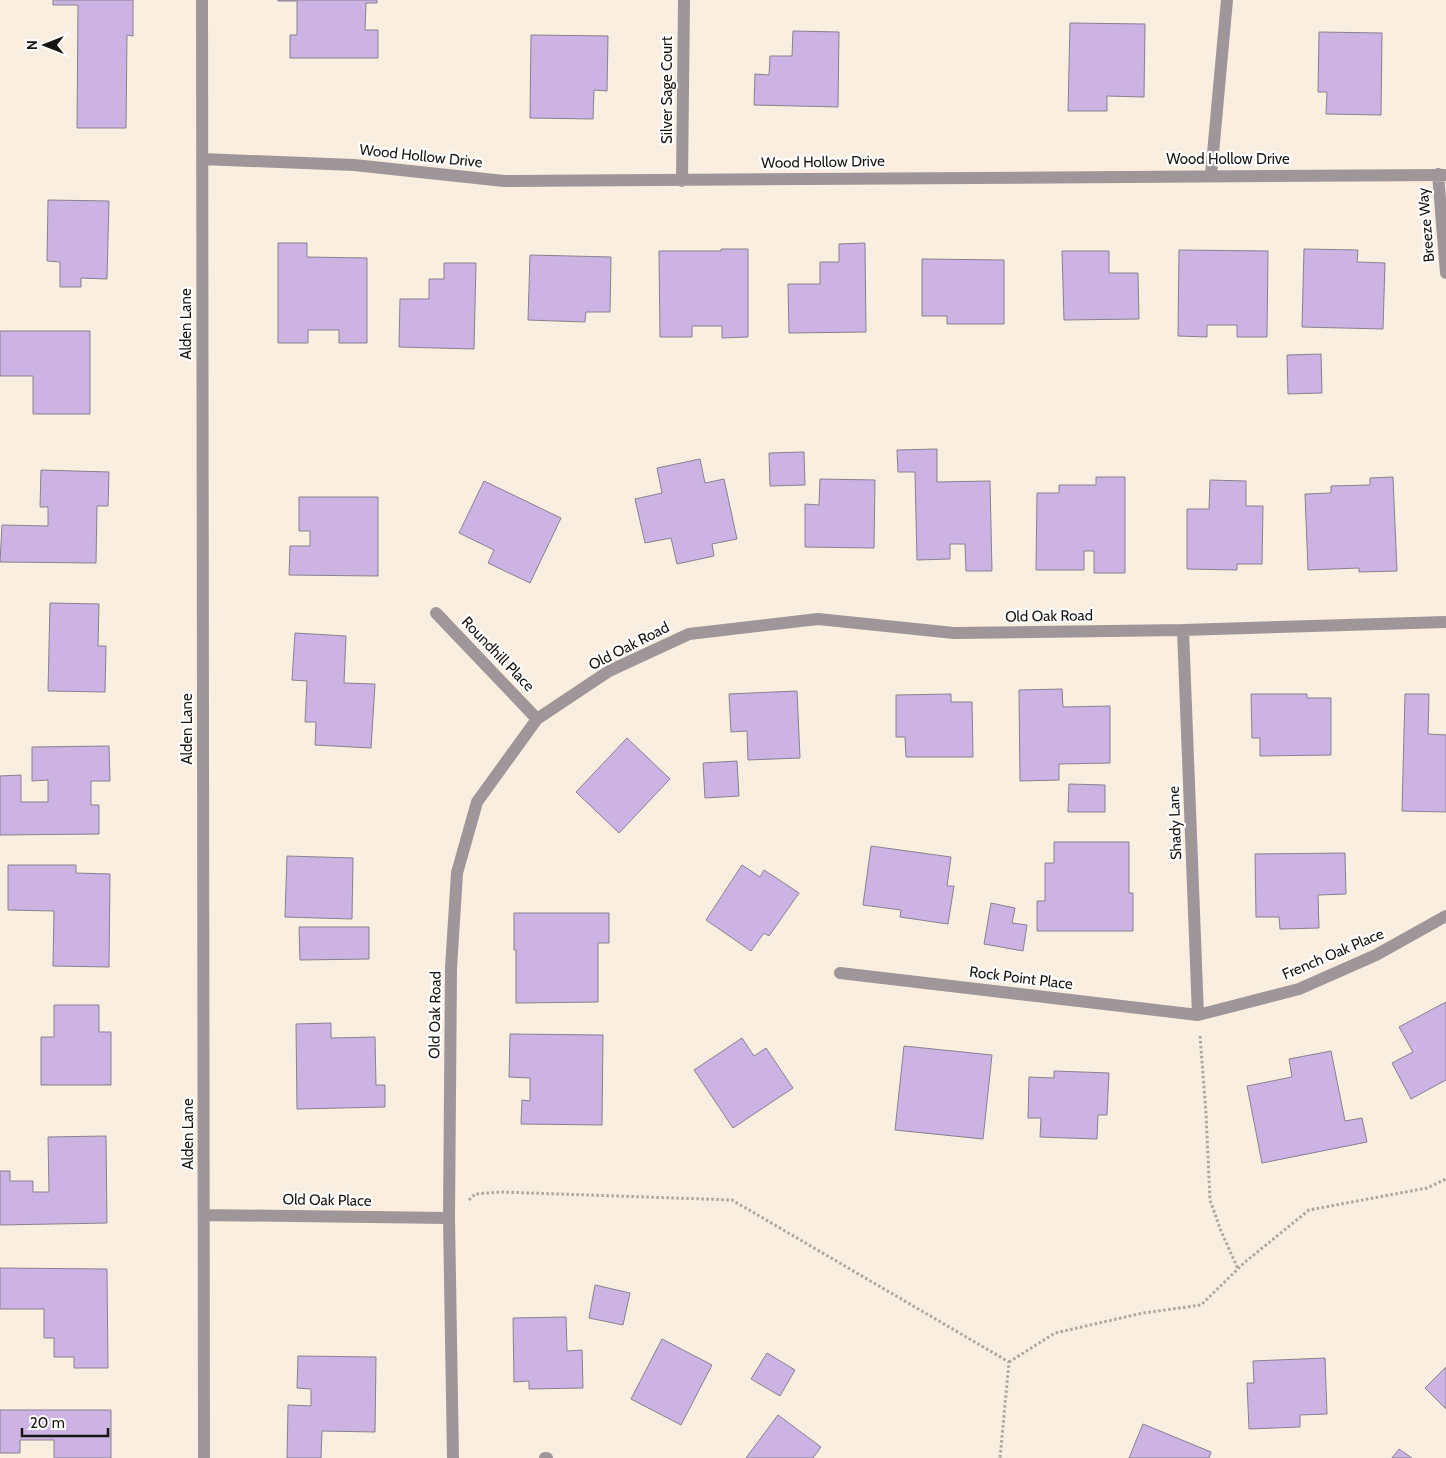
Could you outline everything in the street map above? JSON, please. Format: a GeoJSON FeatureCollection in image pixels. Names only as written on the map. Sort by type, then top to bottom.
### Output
{"type":"FeatureCollection","features":[{"type":"Feature","properties":{"kind":"street","name":"Alden Lane"},"geometry":{"type":"LineString","coordinates":[[202,0],[204,1458]]}},
{"type":"Feature","properties":{"kind":"street","name":"Silver Sage Court"},"geometry":{"type":"LineString","coordinates":[[682,181],[684,0]]}},
{"type":"Feature","properties":{"kind":"street"},"geometry":{"type":"LineString","coordinates":[[1210,175],[1228,0]]}},
{"type":"Feature","properties":{"kind":"street","name":"Wood Hollow Drive"},"geometry":{"type":"LineString","coordinates":[[202,160],[354,165],[504,181],[1442,175]]}},
{"type":"Feature","properties":{"kind":"street","name":"Breeze Way"},"geometry":{"type":"LineString","coordinates":[[1442,175],[1446,273]]}},
{"type":"Feature","properties":{"kind":"street","name":"Roundhill Place"},"geometry":{"type":"LineString","coordinates":[[436,613],[537,718]]}},
{"type":"Feature","properties":{"kind":"street","name":"Old Oak Road"},"geometry":{"type":"LineString","coordinates":[[453,1458],[449,1218],[451,968],[457,873],[477,802],[537,718],[609,671],[689,634],[818,619],[954,633],[1184,630],[1446,622]]}},
{"type":"Feature","properties":{"kind":"street","name":"Shady Lane"},"geometry":{"type":"LineString","coordinates":[[1184,630],[1198,1015]]}},
{"type":"Feature","properties":{"kind":"street","name":"French Oak Place"},"geometry":{"type":"LineString","coordinates":[[1198,1015],[1299,989],[1376,955],[1446,916]]}},
{"type":"Feature","properties":{"kind":"street","name":"Rock Point Place"},"geometry":{"type":"LineString","coordinates":[[840,973],[1198,1015]]}},
{"type":"Feature","properties":{"kind":"street","name":"Old Oak Place"},"geometry":{"type":"LineString","coordinates":[[204,1215],[449,1218]]}},
{"type":"Feature","properties":{"kind":"path"},"geometry":{"type":"LineString","coordinates":[[1198,1015],[1206,1113],[1210,1200],[1238,1269]]}},
{"type":"Feature","properties":{"kind":"path"},"geometry":{"type":"LineString","coordinates":[[1009,1362],[1056,1333],[1144,1313],[1201,1305],[1238,1269],[1309,1210],[1428,1188],[1446,1179]]}},
{"type":"Feature","properties":{"kind":"path"},"geometry":{"type":"LineString","coordinates":[[449,1218],[475,1194],[501,1192],[732,1200],[1009,1362]]}},
{"type":"Feature","properties":{"kind":"path"},"geometry":{"type":"LineString","coordinates":[[1000,1458],[1009,1362]]}},
{"type":"Feature","properties":{"kind":"building"},"geometry":{"type":"Polygon","coordinates":[[[53,0],[133,0],[133,36],[127,35],[126,128],[77,128],[78,5],[53,5],[53,0]]]}},
{"type":"Feature","properties":{"kind":"building"},"geometry":{"type":"Polygon","coordinates":[[[278,0],[377,0],[377,3],[366,3],[365,30],[378,30],[378,58],[290,58],[290,35],[297,35],[297,1],[278,0]]]}},
{"type":"Feature","properties":{"kind":"building"},"geometry":{"type":"Polygon","coordinates":[[[1070,23],[1145,24],[1144,97],[1107,96],[1107,111],[1068,111],[1070,23]]]}},
{"type":"Feature","properties":{"kind":"building"},"geometry":{"type":"Polygon","coordinates":[[[793,31],[839,32],[838,107],[754,105],[755,74],[769,75],[770,56],[792,56],[793,31]]]}},
{"type":"Feature","properties":{"kind":"building"},"geometry":{"type":"Polygon","coordinates":[[[1319,32],[1382,33],[1381,115],[1326,114],[1327,92],[1318,92],[1319,32]]]}},
{"type":"Feature","properties":{"kind":"building"},"geometry":{"type":"Polygon","coordinates":[[[531,35],[608,36],[607,91],[594,90],[593,119],[530,118],[531,35]]]}},
{"type":"Feature","properties":{"kind":"building"},"geometry":{"type":"Polygon","coordinates":[[[48,200],[109,201],[107,279],[81,278],[81,287],[60,287],[60,262],[47,261],[48,200]]]}},
{"type":"Feature","properties":{"kind":"building"},"geometry":{"type":"Polygon","coordinates":[[[278,243],[307,243],[307,257],[367,258],[367,343],[339,343],[339,330],[308,330],[308,343],[278,343],[278,243]]]}},
{"type":"Feature","properties":{"kind":"building"},"geometry":{"type":"Polygon","coordinates":[[[865,243],[866,332],[789,333],[788,284],[820,284],[820,262],[839,262],[839,244],[865,243]]]}},
{"type":"Feature","properties":{"kind":"building"},"geometry":{"type":"Polygon","coordinates":[[[721,249],[748,249],[748,337],[722,338],[722,326],[692,326],[692,337],[660,337],[659,251],[721,251],[721,249]]]}},
{"type":"Feature","properties":{"kind":"building"},"geometry":{"type":"Polygon","coordinates":[[[1304,249],[1358,250],[1357,262],[1385,263],[1383,329],[1302,327],[1304,249]]]}},
{"type":"Feature","properties":{"kind":"building"},"geometry":{"type":"Polygon","coordinates":[[[1179,250],[1268,251],[1267,337],[1237,337],[1237,325],[1207,325],[1207,337],[1178,336],[1179,250]]]}},
{"type":"Feature","properties":{"kind":"building"},"geometry":{"type":"Polygon","coordinates":[[[1062,251],[1109,251],[1109,273],[1138,273],[1139,319],[1064,320],[1062,251]]]}},
{"type":"Feature","properties":{"kind":"building"},"geometry":{"type":"Polygon","coordinates":[[[530,255],[611,257],[610,312],[586,312],[585,322],[528,320],[530,255]]]}},
{"type":"Feature","properties":{"kind":"building"},"geometry":{"type":"Polygon","coordinates":[[[922,259],[1004,260],[1004,324],[947,324],[947,316],[922,316],[922,259]]]}},
{"type":"Feature","properties":{"kind":"building"},"geometry":{"type":"Polygon","coordinates":[[[444,263],[476,263],[474,349],[399,347],[400,299],[429,299],[429,279],[444,279],[444,263]]]}},
{"type":"Feature","properties":{"kind":"building"},"geometry":{"type":"Polygon","coordinates":[[[0,331],[90,331],[90,414],[33,414],[33,376],[0,376],[0,331]]]}},
{"type":"Feature","properties":{"kind":"building"},"geometry":{"type":"Polygon","coordinates":[[[1321,354],[1322,393],[1288,394],[1287,355],[1321,354]]]}},
{"type":"Feature","properties":{"kind":"building"},"geometry":{"type":"Polygon","coordinates":[[[937,449],[937,482],[990,481],[992,571],[966,571],[965,544],[950,544],[950,559],[917,560],[915,472],[898,472],[897,450],[937,449]]]}},
{"type":"Feature","properties":{"kind":"building"},"geometry":{"type":"Polygon","coordinates":[[[804,452],[805,485],[770,486],[769,453],[804,452]]]}},
{"type":"Feature","properties":{"kind":"building"},"geometry":{"type":"Polygon","coordinates":[[[700,459],[705,483],[724,479],[737,539],[712,544],[714,556],[677,564],[671,538],[645,543],[635,499],[662,493],[657,468],[700,459]]]}},
{"type":"Feature","properties":{"kind":"building"},"geometry":{"type":"Polygon","coordinates":[[[41,470],[109,472],[108,506],[97,506],[96,563],[0,562],[2,525],[48,526],[48,507],[40,507],[41,470]]]}},
{"type":"Feature","properties":{"kind":"building"},"geometry":{"type":"Polygon","coordinates":[[[1096,477],[1125,477],[1125,573],[1094,573],[1094,551],[1084,551],[1084,570],[1036,570],[1037,493],[1059,493],[1059,485],[1096,485],[1096,477]]]}},
{"type":"Feature","properties":{"kind":"building"},"geometry":{"type":"Polygon","coordinates":[[[1393,477],[1397,571],[1359,572],[1359,568],[1308,570],[1305,494],[1331,493],[1331,486],[1370,485],[1370,478],[1393,477]]]}},
{"type":"Feature","properties":{"kind":"building"},"geometry":{"type":"Polygon","coordinates":[[[820,479],[875,480],[874,548],[805,547],[805,504],[819,505],[820,479]]]}},
{"type":"Feature","properties":{"kind":"building"},"geometry":{"type":"Polygon","coordinates":[[[1210,480],[1246,481],[1246,506],[1263,506],[1262,564],[1237,564],[1237,570],[1187,569],[1187,509],[1209,509],[1210,480]]]}},
{"type":"Feature","properties":{"kind":"building"},"geometry":{"type":"Polygon","coordinates":[[[484,481],[561,518],[530,583],[488,563],[494,550],[459,533],[484,481]]]}},
{"type":"Feature","properties":{"kind":"building"},"geometry":{"type":"Polygon","coordinates":[[[299,497],[378,497],[378,576],[289,575],[290,546],[310,546],[310,531],[299,531],[299,497]]]}},
{"type":"Feature","properties":{"kind":"building"},"geometry":{"type":"Polygon","coordinates":[[[50,603],[99,604],[98,646],[106,646],[105,692],[48,691],[50,603]]]}},
{"type":"Feature","properties":{"kind":"building"},"geometry":{"type":"Polygon","coordinates":[[[295,633],[346,636],[344,683],[375,684],[371,748],[315,745],[316,722],[305,722],[307,681],[292,680],[295,633]]]}},
{"type":"Feature","properties":{"kind":"building"},"geometry":{"type":"Polygon","coordinates":[[[1062,689],[1063,707],[1110,706],[1110,763],[1059,764],[1059,780],[1020,781],[1019,690],[1062,689]]]}},
{"type":"Feature","properties":{"kind":"building"},"geometry":{"type":"Polygon","coordinates":[[[797,691],[800,758],[748,760],[747,731],[731,732],[729,694],[797,691]]]}},
{"type":"Feature","properties":{"kind":"building"},"geometry":{"type":"Polygon","coordinates":[[[951,694],[951,702],[972,702],[973,757],[906,757],[905,737],[896,737],[896,695],[951,694]]]}},
{"type":"Feature","properties":{"kind":"building"},"geometry":{"type":"Polygon","coordinates":[[[1251,694],[1307,694],[1307,698],[1331,698],[1331,755],[1260,756],[1260,738],[1252,738],[1251,694]]]}},
{"type":"Feature","properties":{"kind":"building"},"geometry":{"type":"Polygon","coordinates":[[[1405,694],[1429,694],[1428,734],[1446,735],[1446,812],[1402,811],[1405,694]]]}},
{"type":"Feature","properties":{"kind":"building"},"geometry":{"type":"Polygon","coordinates":[[[627,738],[670,779],[619,833],[576,792],[627,738]]]}},
{"type":"Feature","properties":{"kind":"building"},"geometry":{"type":"Polygon","coordinates":[[[109,746],[110,781],[91,781],[91,805],[99,805],[99,834],[0,835],[0,776],[21,775],[21,802],[48,802],[48,780],[32,781],[32,747],[109,746]]]}},
{"type":"Feature","properties":{"kind":"building"},"geometry":{"type":"Polygon","coordinates":[[[737,761],[739,796],[705,798],[703,763],[737,761]]]}},
{"type":"Feature","properties":{"kind":"building"},"geometry":{"type":"Polygon","coordinates":[[[1069,784],[1105,785],[1105,812],[1068,812],[1069,784]]]}},
{"type":"Feature","properties":{"kind":"building"},"geometry":{"type":"Polygon","coordinates":[[[1054,842],[1129,842],[1129,893],[1133,893],[1133,931],[1037,931],[1037,901],[1045,901],[1045,863],[1054,863],[1054,842]]]}},
{"type":"Feature","properties":{"kind":"building"},"geometry":{"type":"Polygon","coordinates":[[[871,846],[951,857],[947,886],[954,886],[948,924],[900,917],[901,910],[863,905],[871,846]]]}},
{"type":"Feature","properties":{"kind":"building"},"geometry":{"type":"Polygon","coordinates":[[[1345,853],[1346,894],[1318,895],[1319,928],[1280,929],[1279,917],[1256,917],[1255,854],[1345,853]]]}},
{"type":"Feature","properties":{"kind":"building"},"geometry":{"type":"Polygon","coordinates":[[[287,856],[353,858],[352,919],[285,917],[287,856]]]}},
{"type":"Feature","properties":{"kind":"building"},"geometry":{"type":"Polygon","coordinates":[[[8,865],[76,865],[76,873],[110,874],[109,967],[53,966],[54,911],[8,910],[8,865]]]}},
{"type":"Feature","properties":{"kind":"building"},"geometry":{"type":"Polygon","coordinates":[[[742,865],[760,877],[764,870],[799,893],[769,936],[764,933],[751,951],[706,920],[742,865]]]}},
{"type":"Feature","properties":{"kind":"building"},"geometry":{"type":"Polygon","coordinates":[[[991,903],[1015,908],[1012,923],[1027,925],[1023,951],[984,944],[991,903]]]}},
{"type":"Feature","properties":{"kind":"building"},"geometry":{"type":"Polygon","coordinates":[[[514,913],[609,913],[609,943],[598,943],[598,1002],[516,1003],[514,913]]]}},
{"type":"Feature","properties":{"kind":"building"},"geometry":{"type":"Polygon","coordinates":[[[299,927],[369,927],[369,959],[300,960],[299,927]]]}},
{"type":"Feature","properties":{"kind":"building"},"geometry":{"type":"Polygon","coordinates":[[[1446,1002],[1446,1080],[1411,1099],[1392,1063],[1413,1052],[1399,1027],[1446,1002]]]}},
{"type":"Feature","properties":{"kind":"building"},"geometry":{"type":"Polygon","coordinates":[[[54,1005],[99,1005],[99,1032],[111,1032],[111,1085],[41,1085],[41,1037],[54,1037],[54,1005]]]}},
{"type":"Feature","properties":{"kind":"building"},"geometry":{"type":"Polygon","coordinates":[[[331,1023],[331,1038],[375,1037],[376,1085],[385,1085],[385,1107],[297,1109],[296,1024],[331,1023]]]}},
{"type":"Feature","properties":{"kind":"building"},"geometry":{"type":"Polygon","coordinates":[[[510,1034],[603,1035],[602,1125],[521,1124],[522,1100],[530,1101],[530,1078],[509,1077],[510,1034]]]}},
{"type":"Feature","properties":{"kind":"building"},"geometry":{"type":"Polygon","coordinates":[[[742,1038],[754,1056],[766,1048],[793,1088],[733,1128],[694,1070],[742,1038]]]}},
{"type":"Feature","properties":{"kind":"building"},"geometry":{"type":"Polygon","coordinates":[[[904,1046],[992,1055],[983,1139],[895,1130],[904,1046]]]}},
{"type":"Feature","properties":{"kind":"building"},"geometry":{"type":"Polygon","coordinates":[[[1331,1051],[1345,1121],[1362,1118],[1367,1142],[1262,1163],[1247,1086],[1292,1077],[1289,1059],[1331,1051]]]}},
{"type":"Feature","properties":{"kind":"building"},"geometry":{"type":"Polygon","coordinates":[[[1054,1071],[1109,1073],[1107,1115],[1098,1115],[1097,1139],[1040,1137],[1041,1118],[1028,1118],[1029,1077],[1054,1078],[1054,1071]]]}},
{"type":"Feature","properties":{"kind":"building"},"geometry":{"type":"Polygon","coordinates":[[[106,1136],[107,1223],[0,1225],[0,1171],[10,1171],[10,1181],[33,1181],[33,1192],[49,1192],[48,1137],[106,1136]]]}},
{"type":"Feature","properties":{"kind":"building"},"geometry":{"type":"Polygon","coordinates":[[[0,1268],[107,1269],[108,1368],[74,1368],[74,1357],[54,1357],[54,1338],[44,1338],[44,1309],[0,1309],[0,1268]]]}},
{"type":"Feature","properties":{"kind":"building"},"geometry":{"type":"Polygon","coordinates":[[[595,1285],[630,1293],[623,1325],[589,1318],[595,1285]]]}},
{"type":"Feature","properties":{"kind":"building"},"geometry":{"type":"Polygon","coordinates":[[[566,1317],[567,1351],[582,1350],[583,1388],[529,1389],[529,1381],[514,1382],[513,1318],[566,1317]]]}},
{"type":"Feature","properties":{"kind":"building"},"geometry":{"type":"Polygon","coordinates":[[[662,1339],[712,1365],[681,1425],[631,1399],[662,1339]]]}},
{"type":"Feature","properties":{"kind":"building"},"geometry":{"type":"Polygon","coordinates":[[[767,1353],[795,1370],[780,1396],[751,1379],[767,1353]]]}},
{"type":"Feature","properties":{"kind":"building"},"geometry":{"type":"Polygon","coordinates":[[[298,1356],[376,1357],[375,1432],[322,1431],[321,1458],[287,1458],[288,1405],[311,1406],[311,1389],[297,1388],[298,1356]]]}},
{"type":"Feature","properties":{"kind":"building"},"geometry":{"type":"Polygon","coordinates":[[[1325,1358],[1327,1414],[1300,1415],[1300,1427],[1249,1429],[1247,1383],[1254,1383],[1253,1361],[1325,1358]]]}},
{"type":"Feature","properties":{"kind":"building"},"geometry":{"type":"Polygon","coordinates":[[[1446,1367],[1446,1409],[1425,1388],[1446,1367]]]}},
{"type":"Feature","properties":{"kind":"building"},"geometry":{"type":"Polygon","coordinates":[[[0,1410],[111,1410],[111,1458],[54,1458],[54,1440],[20,1440],[20,1453],[0,1453],[0,1410]]]}},
{"type":"Feature","properties":{"kind":"building"},"geometry":{"type":"Polygon","coordinates":[[[778,1415],[821,1447],[813,1458],[746,1458],[778,1415]]]}},
{"type":"Feature","properties":{"kind":"building"},"geometry":{"type":"Polygon","coordinates":[[[1143,1424],[1211,1452],[1209,1458],[1129,1458],[1143,1424]]]}},
{"type":"Feature","properties":{"kind":"building"},"geometry":{"type":"Polygon","coordinates":[[[1399,1449],[1412,1458],[1392,1458],[1399,1449]]]}}]}
